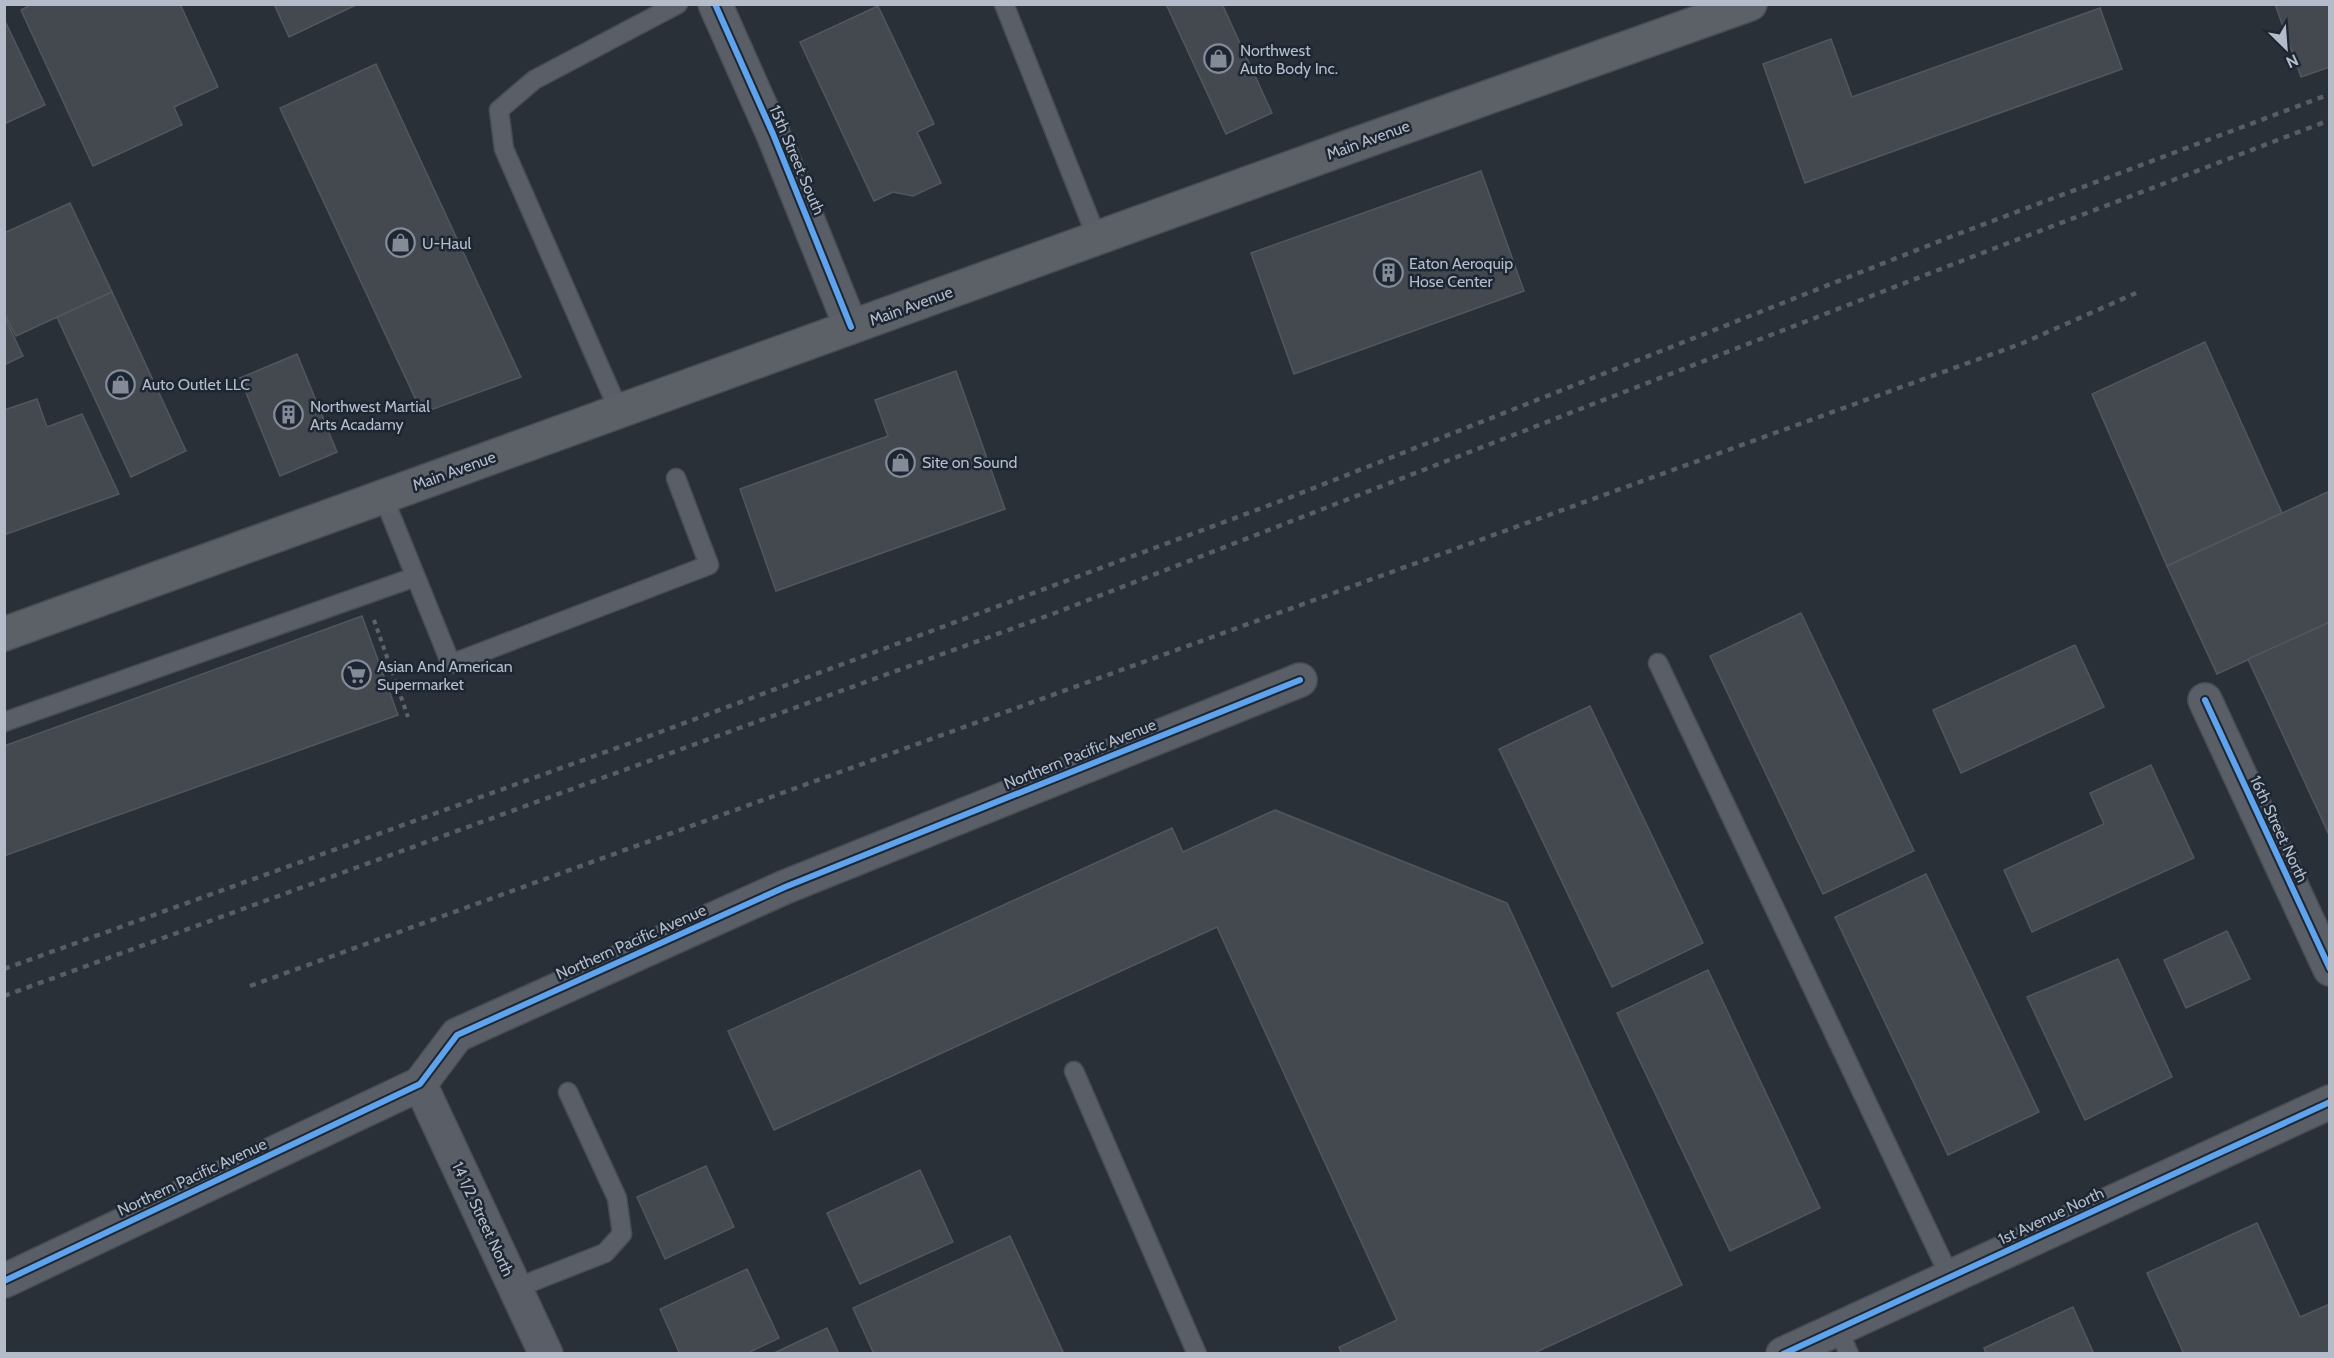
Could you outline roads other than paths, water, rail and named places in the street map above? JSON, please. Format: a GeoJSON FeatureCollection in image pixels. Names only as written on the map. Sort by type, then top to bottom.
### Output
{"type":"FeatureCollection","features":[{"type":"Feature","properties":{"kind":"main road","name":"Main Avenue"},"geometry":{"type":"LineString","coordinates":[[4,634],[1750,4]]}},
{"type":"Feature","properties":{"kind":"street","name":"15th Street South"},"geometry":{"type":"LineString","coordinates":[[715,4],[773,135],[851,327]]}},
{"type":"Feature","properties":{"kind":"street","name":"Northern Pacific Avenue"},"geometry":{"type":"LineString","coordinates":[[4,1281],[420,1084],[457,1035],[784,887],[1300,680]]}},
{"type":"Feature","properties":{"kind":"street","name":"16th Street North"},"geometry":{"type":"LineString","coordinates":[[2205,700],[2330,969]]}},
{"type":"Feature","properties":{"kind":"street","name":"14 1/2 Street North"},"geometry":{"type":"LineString","coordinates":[[420,1084],[546,1353]]}},
{"type":"Feature","properties":{"kind":"street","name":"1st Avenue North"},"geometry":{"type":"LineString","coordinates":[[1783,1353],[1843,1341],[1950,1277],[2330,1102]]}},
{"type":"Feature","properties":{"kind":"lane"},"geometry":{"type":"LineString","coordinates":[[619,411],[504,149],[499,110],[534,80],[678,4]]}},
{"type":"Feature","properties":{"kind":"lane"},"geometry":{"type":"LineString","coordinates":[[1004,4],[1097,238]]}},
{"type":"Feature","properties":{"kind":"lane"},"geometry":{"type":"LineString","coordinates":[[383,496],[451,664],[709,565],[676,478]]}},
{"type":"Feature","properties":{"kind":"lane"},"geometry":{"type":"LineString","coordinates":[[4,722],[415,577]]}},
{"type":"Feature","properties":{"kind":"lane"},"geometry":{"type":"LineString","coordinates":[[1659,663],[1950,1277]]}},
{"type":"Feature","properties":{"kind":"lane"},"geometry":{"type":"LineString","coordinates":[[1074,1071],[1197,1353]]}},
{"type":"Feature","properties":{"kind":"lane"},"geometry":{"type":"LineString","coordinates":[[516,1288],[605,1253],[622,1234],[617,1198],[568,1092]]}},
{"type":"Feature","properties":{"kind":"railway"},"geometry":{"type":"LineString","coordinates":[[4,969],[636,741],[1286,499],[1950,237],[2330,94]]}},
{"type":"Feature","properties":{"kind":"railway"},"geometry":{"type":"LineString","coordinates":[[4,996],[1055,613],[2330,120]]}},
{"type":"Feature","properties":{"kind":"railway"},"geometry":{"type":"LineString","coordinates":[[250,986],[2023,343],[2136,293]]}},
{"type":"Feature","properties":{"kind":"place","name":"Northwest Auto Body Inc."},"geometry":{"type":"Point","coordinates":[1219,59]}},
{"type":"Feature","properties":{"kind":"place","name":"U-Haul"},"geometry":{"type":"Point","coordinates":[401,243]}},
{"type":"Feature","properties":{"kind":"place","name":"Eaton Aeroquip Hose Center"},"geometry":{"type":"Point","coordinates":[1388,272]}},
{"type":"Feature","properties":{"kind":"place","name":"Auto Outlet LLC"},"geometry":{"type":"Point","coordinates":[121,384]}},
{"type":"Feature","properties":{"kind":"place","name":"Northwest Martial Arts Acadamy"},"geometry":{"type":"Point","coordinates":[289,415]}},
{"type":"Feature","properties":{"kind":"place","name":"Site on Sound"},"geometry":{"type":"Point","coordinates":[901,462]}},
{"type":"Feature","properties":{"kind":"place","name":"Asian And American Supermarket"},"geometry":{"type":"Point","coordinates":[356,675]}}]}
